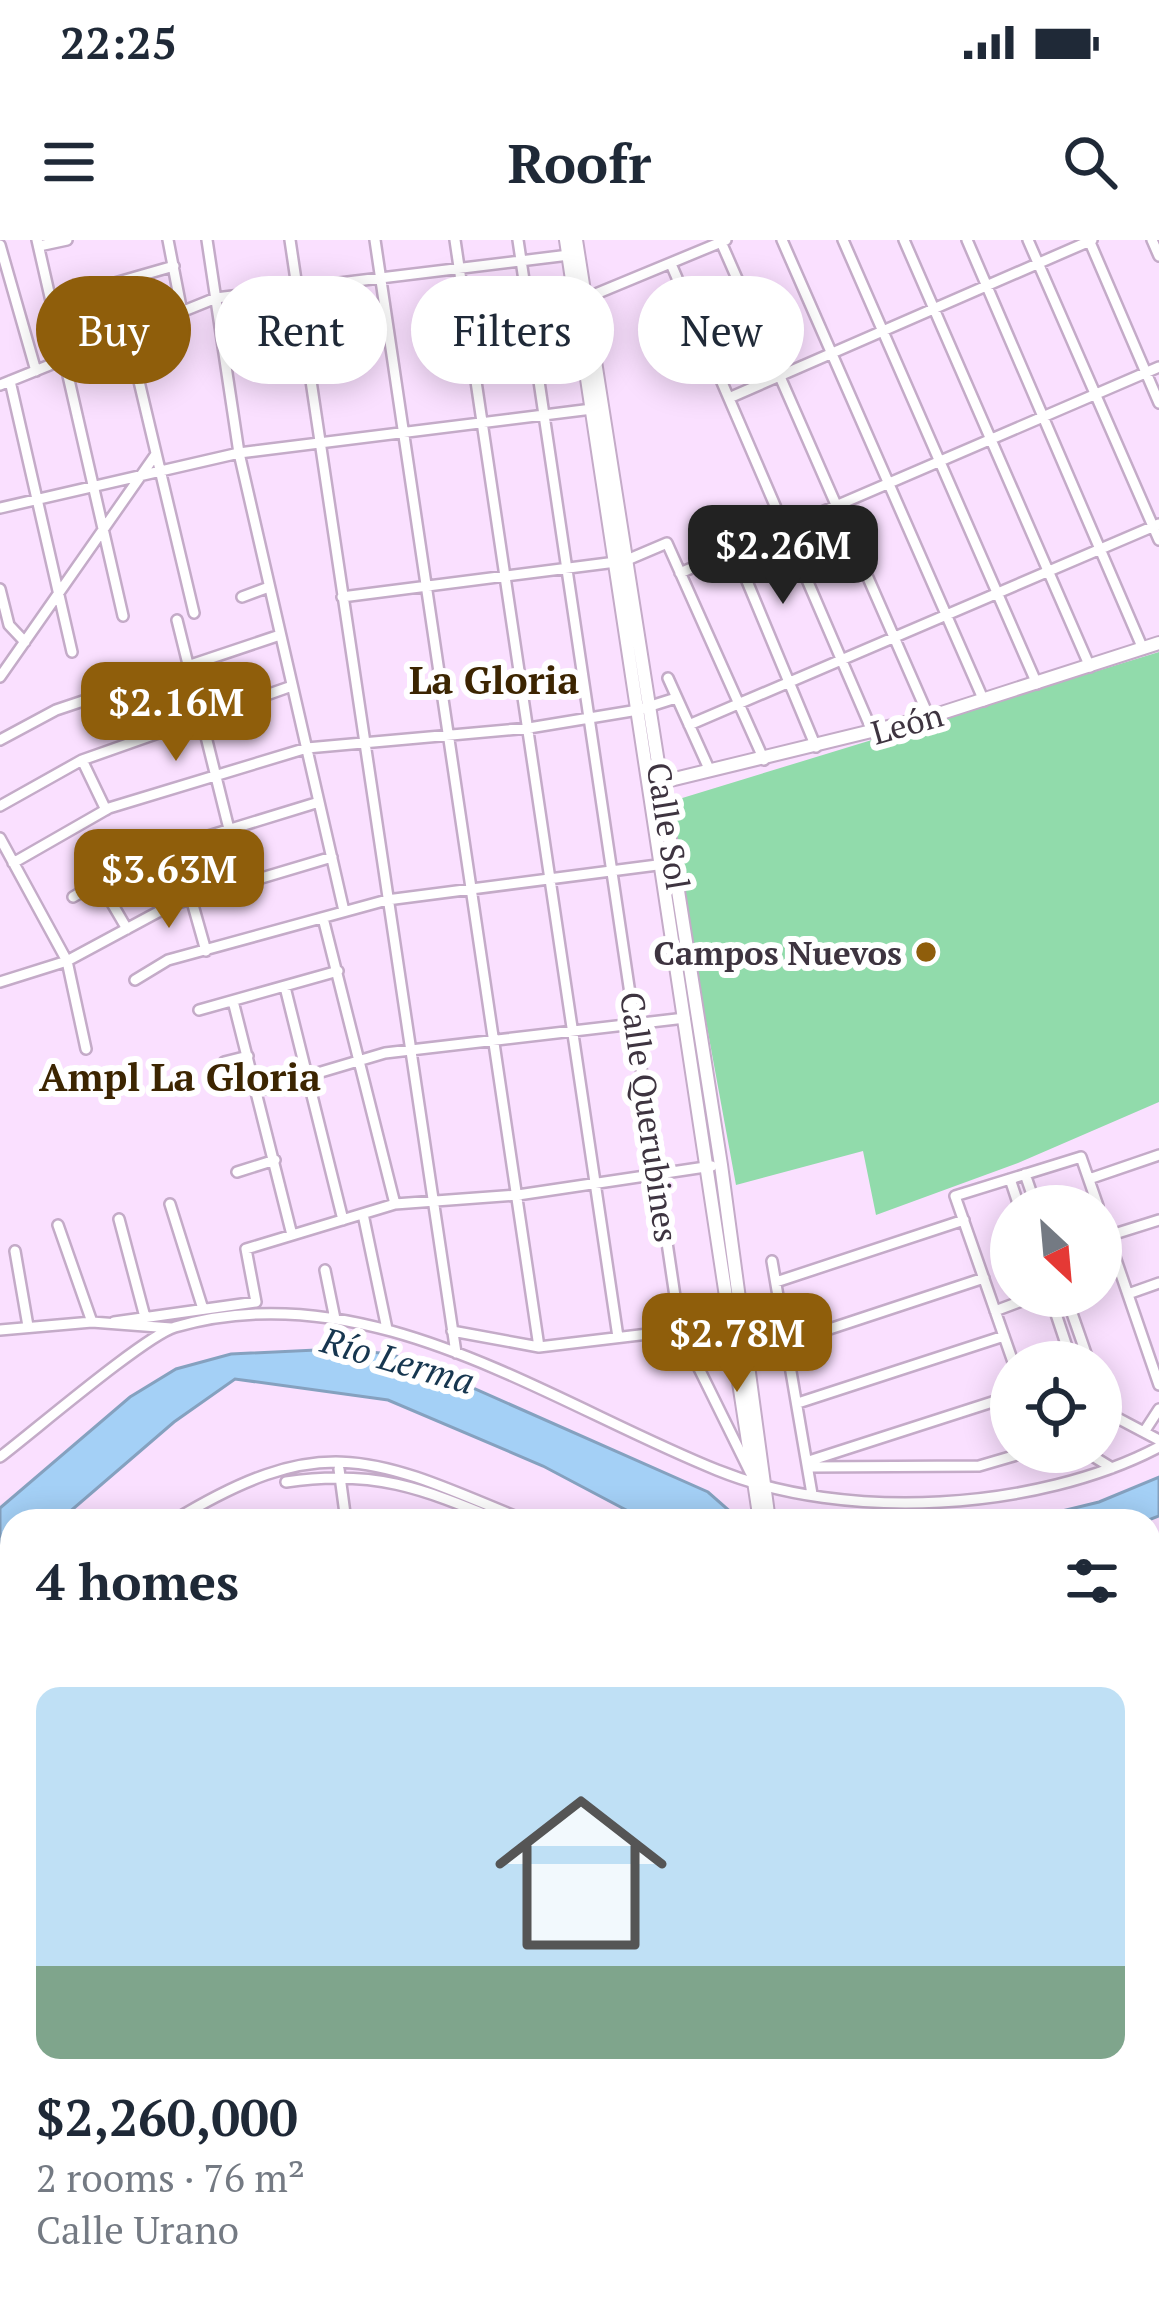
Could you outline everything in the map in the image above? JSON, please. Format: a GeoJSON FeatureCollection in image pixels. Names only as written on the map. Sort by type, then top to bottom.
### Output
{"type":"FeatureCollection","features":[{"type":"Feature","properties":{"kind":"street"},"geometry":{"type":"LineString","coordinates":[[46,276],[38,243],[67,240]]}},
{"type":"Feature","properties":{"kind":"street"},"geometry":{"type":"LineString","coordinates":[[168,240],[176,276]]}},
{"type":"Feature","properties":{"kind":"street"},"geometry":{"type":"LineString","coordinates":[[207,240],[215,292]]}},
{"type":"Feature","properties":{"kind":"street"},"geometry":{"type":"LineString","coordinates":[[290,240],[295,276]]}},
{"type":"Feature","properties":{"kind":"street"},"geometry":{"type":"LineString","coordinates":[[375,240],[380,276]]}},
{"type":"Feature","properties":{"kind":"street"},"geometry":{"type":"LineString","coordinates":[[455,240],[618,1337]]}},
{"type":"Feature","properties":{"kind":"street","name":"Calle Querubines"},"geometry":{"type":"LineString","coordinates":[[518,240],[680,1330],[760,1488]]}},
{"type":"Feature","properties":{"kind":"street","name":"Calle Sol"},"geometry":{"type":"LineString","coordinates":[[566,240],[598,408]]}},
{"type":"Feature","properties":{"kind":"street","name":"Calle Sol"},"geometry":{"type":"LineString","coordinates":[[577,240],[583,276]]}},
{"type":"Feature","properties":{"kind":"street"},"geometry":{"type":"LineString","coordinates":[[782,240],[984,701]]}},
{"type":"Feature","properties":{"kind":"street"},"geometry":{"type":"LineString","coordinates":[[844,240],[1037,684]]}},
{"type":"Feature","properties":{"kind":"street"},"geometry":{"type":"LineString","coordinates":[[904,240],[1090,667]]}},
{"type":"Feature","properties":{"kind":"street"},"geometry":{"type":"LineString","coordinates":[[967,240],[1143,649]]}},
{"type":"Feature","properties":{"kind":"street"},"geometry":{"type":"LineString","coordinates":[[1028,240],[1159,540]]}},
{"type":"Feature","properties":{"kind":"street"},"geometry":{"type":"LineString","coordinates":[[804,365],[1090,240],[1159,403]]}},
{"type":"Feature","properties":{"kind":"street"},"geometry":{"type":"LineString","coordinates":[[1152,240],[1159,256]]}},
{"type":"Feature","properties":{"kind":"street"},"geometry":{"type":"LineString","coordinates":[[614,287],[724,241],[738,276]]}},
{"type":"Feature","properties":{"kind":"street"},"geometry":{"type":"LineString","coordinates":[[0,245],[36,371],[5,383],[72,652]]}},
{"type":"Feature","properties":{"kind":"street"},"geometry":{"type":"LineString","coordinates":[[387,280],[568,255]]}},
{"type":"Feature","properties":{"kind":"street"},"geometry":{"type":"LineString","coordinates":[[671,264],[873,733]]}},
{"type":"Feature","properties":{"kind":"street"},"geometry":{"type":"LineString","coordinates":[[139,276],[174,266]]}},
{"type":"Feature","properties":{"kind":"street"},"geometry":{"type":"LineString","coordinates":[[387,320],[539,1347]]}},
{"type":"Feature","properties":{"kind":"street"},"geometry":{"type":"LineString","coordinates":[[680,573],[1159,368]]}},
{"type":"Feature","properties":{"kind":"street"},"geometry":{"type":"LineString","coordinates":[[68,384],[123,616]]}},
{"type":"Feature","properties":{"kind":"street"},"geometry":{"type":"LineString","coordinates":[[140,384],[194,613]]}},
{"type":"Feature","properties":{"kind":"street"},"geometry":{"type":"LineString","coordinates":[[229,384],[239,453],[344,911]]}},
{"type":"Feature","properties":{"kind":"street"},"geometry":{"type":"LineString","coordinates":[[311,384],[456,1353]]}},
{"type":"Feature","properties":{"kind":"street","name":"Calle Sol"},"geometry":{"type":"LineString","coordinates":[[595,384],[760,1488]]}},
{"type":"Feature","properties":{"kind":"street"},"geometry":{"type":"LineString","coordinates":[[729,398],[761,384]]}},
{"type":"Feature","properties":{"kind":"street"},"geometry":{"type":"LineString","coordinates":[[783,384],[929,717]]}},
{"type":"Feature","properties":{"kind":"street"},"geometry":{"type":"LineString","coordinates":[[0,508],[145,470],[239,453],[598,408]]}},
{"type":"Feature","properties":{"kind":"street"},"geometry":{"type":"LineString","coordinates":[[1,674],[156,454]]}},
{"type":"Feature","properties":{"kind":"street"},"geometry":{"type":"LineString","coordinates":[[688,725],[1156,525]]}},
{"type":"Feature","properties":{"kind":"street"},"geometry":{"type":"LineString","coordinates":[[342,597],[621,561],[667,543],[764,760]]}},
{"type":"Feature","properties":{"kind":"street"},"geometry":{"type":"LineString","coordinates":[[734,550],[816,747]]}},
{"type":"Feature","properties":{"kind":"street"},"geometry":{"type":"LineString","coordinates":[[242,597],[269,586]]}},
{"type":"Feature","properties":{"kind":"street"},"geometry":{"type":"LineString","coordinates":[[0,589],[10,625],[25,642]]}},
{"type":"Feature","properties":{"kind":"street"},"geometry":{"type":"LineString","coordinates":[[177,620],[229,829]]}},
{"type":"Feature","properties":{"kind":"street"},"geometry":{"type":"LineString","coordinates":[[0,740],[56,710],[280,635]]}},
{"type":"Feature","properties":{"kind":"street","name":"León"},"geometry":{"type":"LineString","coordinates":[[656,784],[873,733],[1159,644]]}},
{"type":"Feature","properties":{"kind":"street"},"geometry":{"type":"LineString","coordinates":[[668,678],[710,772]]}},
{"type":"Feature","properties":{"kind":"street"},"geometry":{"type":"LineString","coordinates":[[0,806],[82,760],[292,686]]}},
{"type":"Feature","properties":{"kind":"street"},"geometry":{"type":"LineString","coordinates":[[13,863],[106,810],[307,748],[529,728],[676,698]]}},
{"type":"Feature","properties":{"kind":"street"},"geometry":{"type":"LineString","coordinates":[[82,760],[106,810]]}},
{"type":"Feature","properties":{"kind":"street"},"geometry":{"type":"LineString","coordinates":[[73,897],[143,856],[319,802]]}},
{"type":"Feature","properties":{"kind":"street"},"geometry":{"type":"LineString","coordinates":[[0,838],[3,852],[67,961],[86,1049]]}},
{"type":"Feature","properties":{"kind":"street"},"geometry":{"type":"LineString","coordinates":[[1,980],[67,961],[191,898],[332,857]]}},
{"type":"Feature","properties":{"kind":"street"},"geometry":{"type":"LineString","coordinates":[[135,980],[168,960],[387,900],[668,864]]}},
{"type":"Feature","properties":{"kind":"street","name":"Calle Sol"},"geometry":{"type":"LineString","coordinates":[[668,864],[685,1018],[715,1166],[732,1324],[760,1488]]}},
{"type":"Feature","properties":{"kind":"street"},"geometry":{"type":"LineString","coordinates":[[99,881],[127,929]]}},
{"type":"Feature","properties":{"kind":"street"},"geometry":{"type":"LineString","coordinates":[[191,898],[206,951]]}},
{"type":"Feature","properties":{"kind":"street"},"geometry":{"type":"LineString","coordinates":[[323,918],[363,1062],[395,1204]]}},
{"type":"Feature","properties":{"kind":"street"},"geometry":{"type":"LineString","coordinates":[[199,1010],[338,971]]}},
{"type":"Feature","properties":{"kind":"street"},"geometry":{"type":"LineString","coordinates":[[285,986],[343,1220]]}},
{"type":"Feature","properties":{"kind":"street"},"geometry":{"type":"LineString","coordinates":[[233,1000],[292,1235]]}},
{"type":"Feature","properties":{"kind":"street"},"geometry":{"type":"LineString","coordinates":[[257,1091],[410,1052],[685,1018]]}},
{"type":"Feature","properties":{"kind":"street"},"geometry":{"type":"LineString","coordinates":[[224,1062],[248,1057]]}},
{"type":"Feature","properties":{"kind":"street"},"geometry":{"type":"LineString","coordinates":[[1088,1179],[1159,1155]]}},
{"type":"Feature","properties":{"kind":"street"},"geometry":{"type":"LineString","coordinates":[[990,1296],[956,1196],[1081,1157],[1090,1185]]}},
{"type":"Feature","properties":{"kind":"street"},"geometry":{"type":"LineString","coordinates":[[237,1172],[275,1160]]}},
{"type":"Feature","properties":{"kind":"street"},"geometry":{"type":"LineString","coordinates":[[114,1322],[256,1302],[245,1249],[395,1204],[518,1195],[715,1166]]}},
{"type":"Feature","properties":{"kind":"street"},"geometry":{"type":"LineString","coordinates":[[1025,1174],[1029,1185]]}},
{"type":"Feature","properties":{"kind":"street"},"geometry":{"type":"LineString","coordinates":[[1010,1179],[1012,1185]]}},
{"type":"Feature","properties":{"kind":"street"},"geometry":{"type":"LineString","coordinates":[[170,1204],[203,1310]]}},
{"type":"Feature","properties":{"kind":"street"},"geometry":{"type":"LineString","coordinates":[[363,1214],[387,1328]]}},
{"type":"Feature","properties":{"kind":"street"},"geometry":{"type":"LineString","coordinates":[[118,1219],[145,1317]]}},
{"type":"Feature","properties":{"kind":"street"},"geometry":{"type":"LineString","coordinates":[[776,1282],[964,1220]]}},
{"type":"Feature","properties":{"kind":"street"},"geometry":{"type":"LineString","coordinates":[[1122,1232],[1159,1220]]}},
{"type":"Feature","properties":{"kind":"street"},"geometry":{"type":"LineString","coordinates":[[58,1225],[92,1322]]}},
{"type":"Feature","properties":{"kind":"street"},"geometry":{"type":"LineString","coordinates":[[14,1251],[28,1325]]}},
{"type":"Feature","properties":{"kind":"street"},"geometry":{"type":"LineString","coordinates":[[772,1261],[812,1494]]}},
{"type":"Feature","properties":{"kind":"street"},"geometry":{"type":"LineString","coordinates":[[325,1270],[334,1319]]}},
{"type":"Feature","properties":{"kind":"street"},"geometry":{"type":"LineString","coordinates":[[1122,1277],[1153,1349],[1159,1385]]}},
{"type":"Feature","properties":{"kind":"street"},"geometry":{"type":"LineString","coordinates":[[787,1343],[984,1278]]}},
{"type":"Feature","properties":{"kind":"street"},"geometry":{"type":"LineString","coordinates":[[1128,1294],[1159,1283]]}},
{"type":"Feature","properties":{"kind":"street"},"geometry":{"type":"LineString","coordinates":[[0,1330],[92,1322],[171,1328],[252,1316],[334,1319],[387,1328],[456,1353],[760,1488],[905,1502],[975,1498],[1089,1473]]}},
{"type":"Feature","properties":{"kind":"street"},"geometry":{"type":"LineString","coordinates":[[997,1317],[1006,1341]]}},
{"type":"Feature","properties":{"kind":"street"},"geometry":{"type":"LineString","coordinates":[[452,1330],[539,1347],[732,1324]]}},
{"type":"Feature","properties":{"kind":"street"},"geometry":{"type":"LineString","coordinates":[[0,1457],[171,1328]]}},
{"type":"Feature","properties":{"kind":"street"},"geometry":{"type":"LineString","coordinates":[[798,1403],[1004,1336]]}},
{"type":"Feature","properties":{"kind":"street"},"geometry":{"type":"LineString","coordinates":[[809,1464],[990,1403]]}},
{"type":"Feature","properties":{"kind":"street"},"geometry":{"type":"LineString","coordinates":[[1144,1432],[1159,1409]]}},
{"type":"Feature","properties":{"kind":"street"},"geometry":{"type":"LineString","coordinates":[[1122,1422],[1159,1443],[1122,1463]]}},
{"type":"Feature","properties":{"kind":"street"},"geometry":{"type":"LineString","coordinates":[[337,1458],[344,1509]]}},
{"type":"Feature","properties":{"kind":"street"},"geometry":{"type":"LineString","coordinates":[[192,1509],[278,1468],[337,1458],[411,1473],[497,1509]]}},
{"type":"Feature","properties":{"kind":"street"},"geometry":{"type":"LineString","coordinates":[[809,1464],[990,1463]]}},
{"type":"Feature","properties":{"kind":"street"},"geometry":{"type":"LineString","coordinates":[[286,1482],[339,1474],[401,1482],[470,1509]]}},
{"type":"Feature","properties":{"kind":"street"},"geometry":{"type":"LineString","coordinates":[[760,1488],[760,1509]]}},
{"type":"Feature","properties":{"kind":"street"},"geometry":{"type":"LineString","coordinates":[[760,1488],[766,1509]]}},
{"type":"Feature","properties":{"kind":"street"},"geometry":{"type":"LineString","coordinates":[[202,1503],[203,1509]]}},
{"type":"Feature","properties":{"kind":"green space","name":"Campos Nuevos"},"geometry":{"type":"Polygon","coordinates":[[[1159,652],[1159,1102],[1018,1163],[876,1215],[863,1151],[736,1185],[666,803],[1159,652]]]}},
{"type":"Feature","properties":{"kind":"water","name":"Río Lerma"},"geometry":{"type":"Polygon","coordinates":[[[337,1349],[391,1354],[708,1492],[727,1509],[624,1509],[543,1466],[388,1400],[235,1379],[174,1422],[73,1509],[0,1509],[130,1397],[176,1369],[231,1354],[337,1349]]]}},
{"type":"Feature","properties":{"kind":"water"},"geometry":{"type":"Polygon","coordinates":[[[1159,1477],[1159,1509],[1070,1509],[1159,1477]]]}},
{"type":"Feature","properties":{"kind":"place","name":"Campos Nuevos"},"geometry":{"type":"Point","coordinates":[926,952]}},
{"type":"Feature","properties":{"kind":"district","name":"La Gloria"},"geometry":{"type":"Point","coordinates":[494,679]}},
{"type":"Feature","properties":{"kind":"district","name":"Ampl La Gloria"},"geometry":{"type":"Point","coordinates":[180,1076]}}]}
